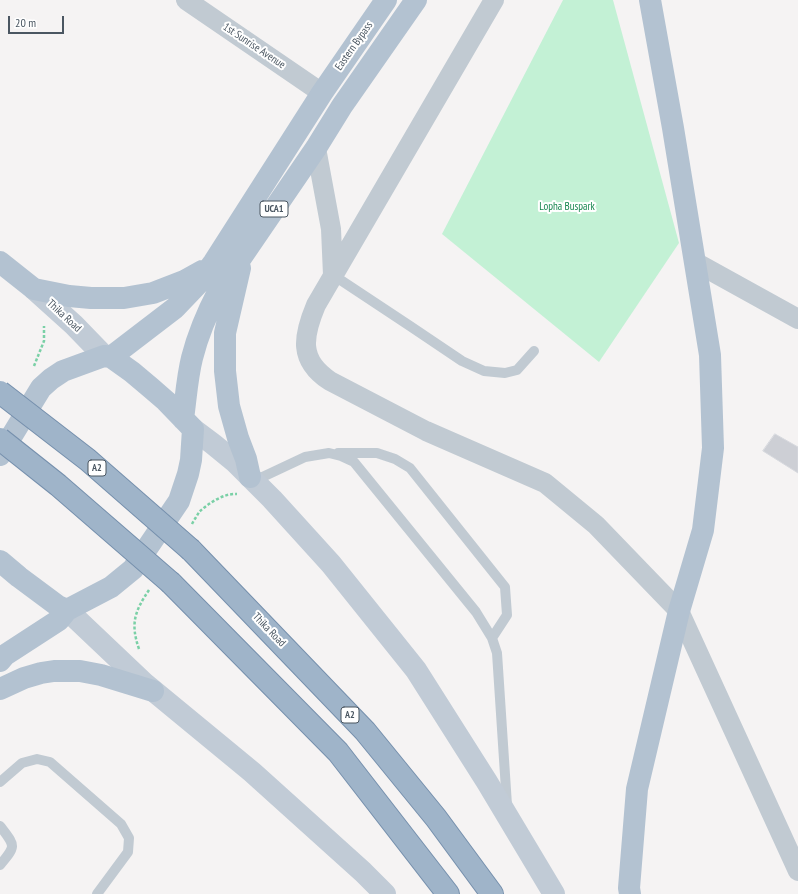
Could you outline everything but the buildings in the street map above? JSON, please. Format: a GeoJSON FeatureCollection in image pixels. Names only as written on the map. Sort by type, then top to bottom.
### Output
{"type":"FeatureCollection","features":[{"type":"Feature","properties":{"kind":"highway","name":"Thika Road"},"geometry":{"type":"LineString","coordinates":[[0,392],[88,460],[191,550],[365,731],[436,818],[492,894]]}},
{"type":"Feature","properties":{"kind":"highway"},"geometry":{"type":"LineString","coordinates":[[0,439],[58,484],[171,583],[338,752],[448,894]]}},
{"type":"Feature","properties":{"kind":"main road","name":"Eastern Bypass"},"geometry":{"type":"LineString","coordinates":[[322,93],[386,0]]}},
{"type":"Feature","properties":{"kind":"main road"},"geometry":{"type":"LineString","coordinates":[[630,894],[637,788],[679,612],[703,530],[713,448],[710,355],[673,128],[650,0]]}},
{"type":"Feature","properties":{"kind":"main road","name":"UCA1"},"geometry":{"type":"LineString","coordinates":[[188,424],[187,389],[192,358],[200,331],[219,290],[316,148],[342,106],[410,8]]}},
{"type":"Feature","properties":{"kind":"main road","name":"UCA1"},"geometry":{"type":"LineString","coordinates":[[107,357],[175,308],[197,284],[214,262],[322,93]]}},
{"type":"Feature","properties":{"kind":"main road"},"geometry":{"type":"LineString","coordinates":[[244,253],[231,305],[226,333],[225,371],[229,406],[252,479]]}},
{"type":"Feature","properties":{"kind":"main road","name":"Thika Road"},"geometry":{"type":"LineString","coordinates":[[0,262],[34,289],[107,357]]}},
{"type":"Feature","properties":{"kind":"main road"},"geometry":{"type":"LineString","coordinates":[[34,289],[69,296],[124,298],[153,292],[184,281],[214,262]]}},
{"type":"Feature","properties":{"kind":"main road"},"geometry":{"type":"LineString","coordinates":[[0,455],[41,388],[63,371],[107,357],[132,372],[151,388],[188,424],[235,462],[272,499],[331,564],[416,670],[487,782],[554,894]]}},
{"type":"Feature","properties":{"kind":"main road"},"geometry":{"type":"LineString","coordinates":[[0,661],[5,655],[59,620],[67,610],[111,587],[133,569],[179,501],[191,460],[188,424]]}},
{"type":"Feature","properties":{"kind":"main road"},"geometry":{"type":"LineString","coordinates":[[0,561],[58,606],[67,610],[153,691],[252,772],[363,872],[385,894]]}},
{"type":"Feature","properties":{"kind":"main road"},"geometry":{"type":"LineString","coordinates":[[0,688],[41,673],[80,670],[153,691]]}},
{"type":"Feature","properties":{"kind":"street","name":"1st Sunrise Avenue"},"geometry":{"type":"LineString","coordinates":[[186,0],[322,93]]}},
{"type":"Feature","properties":{"kind":"street"},"geometry":{"type":"LineString","coordinates":[[494,0],[316,305],[309,321],[306,334],[307,354],[320,375],[330,381],[426,431],[545,483],[596,525],[679,612],[798,871]]}},
{"type":"Feature","properties":{"kind":"street"},"geometry":{"type":"LineString","coordinates":[[316,148],[331,229],[333,275]]}},
{"type":"Feature","properties":{"kind":"street"},"geometry":{"type":"LineString","coordinates":[[695,262],[798,319]]}},
{"type":"Feature","properties":{"kind":"lane"},"geometry":{"type":"LineString","coordinates":[[333,275],[462,361],[484,371],[505,373],[517,370],[534,352]]}},
{"type":"Feature","properties":{"kind":"lane"},"geometry":{"type":"LineString","coordinates":[[252,479],[305,457],[329,453],[377,453],[395,459],[410,468],[505,587],[507,615],[492,638]]}},
{"type":"Feature","properties":{"kind":"lane"},"geometry":{"type":"LineString","coordinates":[[329,453],[341,456],[354,462],[476,612],[492,638],[497,653],[508,817]]}},
{"type":"Feature","properties":{"kind":"lane"},"geometry":{"type":"LineString","coordinates":[[0,782],[22,763],[37,760],[50,762],[121,824],[129,838],[128,852],[97,894]]}},
{"type":"Feature","properties":{"kind":"lane"},"geometry":{"type":"LineString","coordinates":[[0,826],[12,842],[11,852],[0,864]]}},
{"type":"Feature","properties":{"kind":"path","name":"Thika Road"},"geometry":{"type":"LineString","coordinates":[[32,371],[44,341],[43,323]]}},
{"type":"Feature","properties":{"kind":"green space","name":"Lopha Buspark"},"geometry":{"type":"Polygon","coordinates":[[[563,0],[613,0],[679,243],[599,362],[442,234],[563,0]]]}}]}
